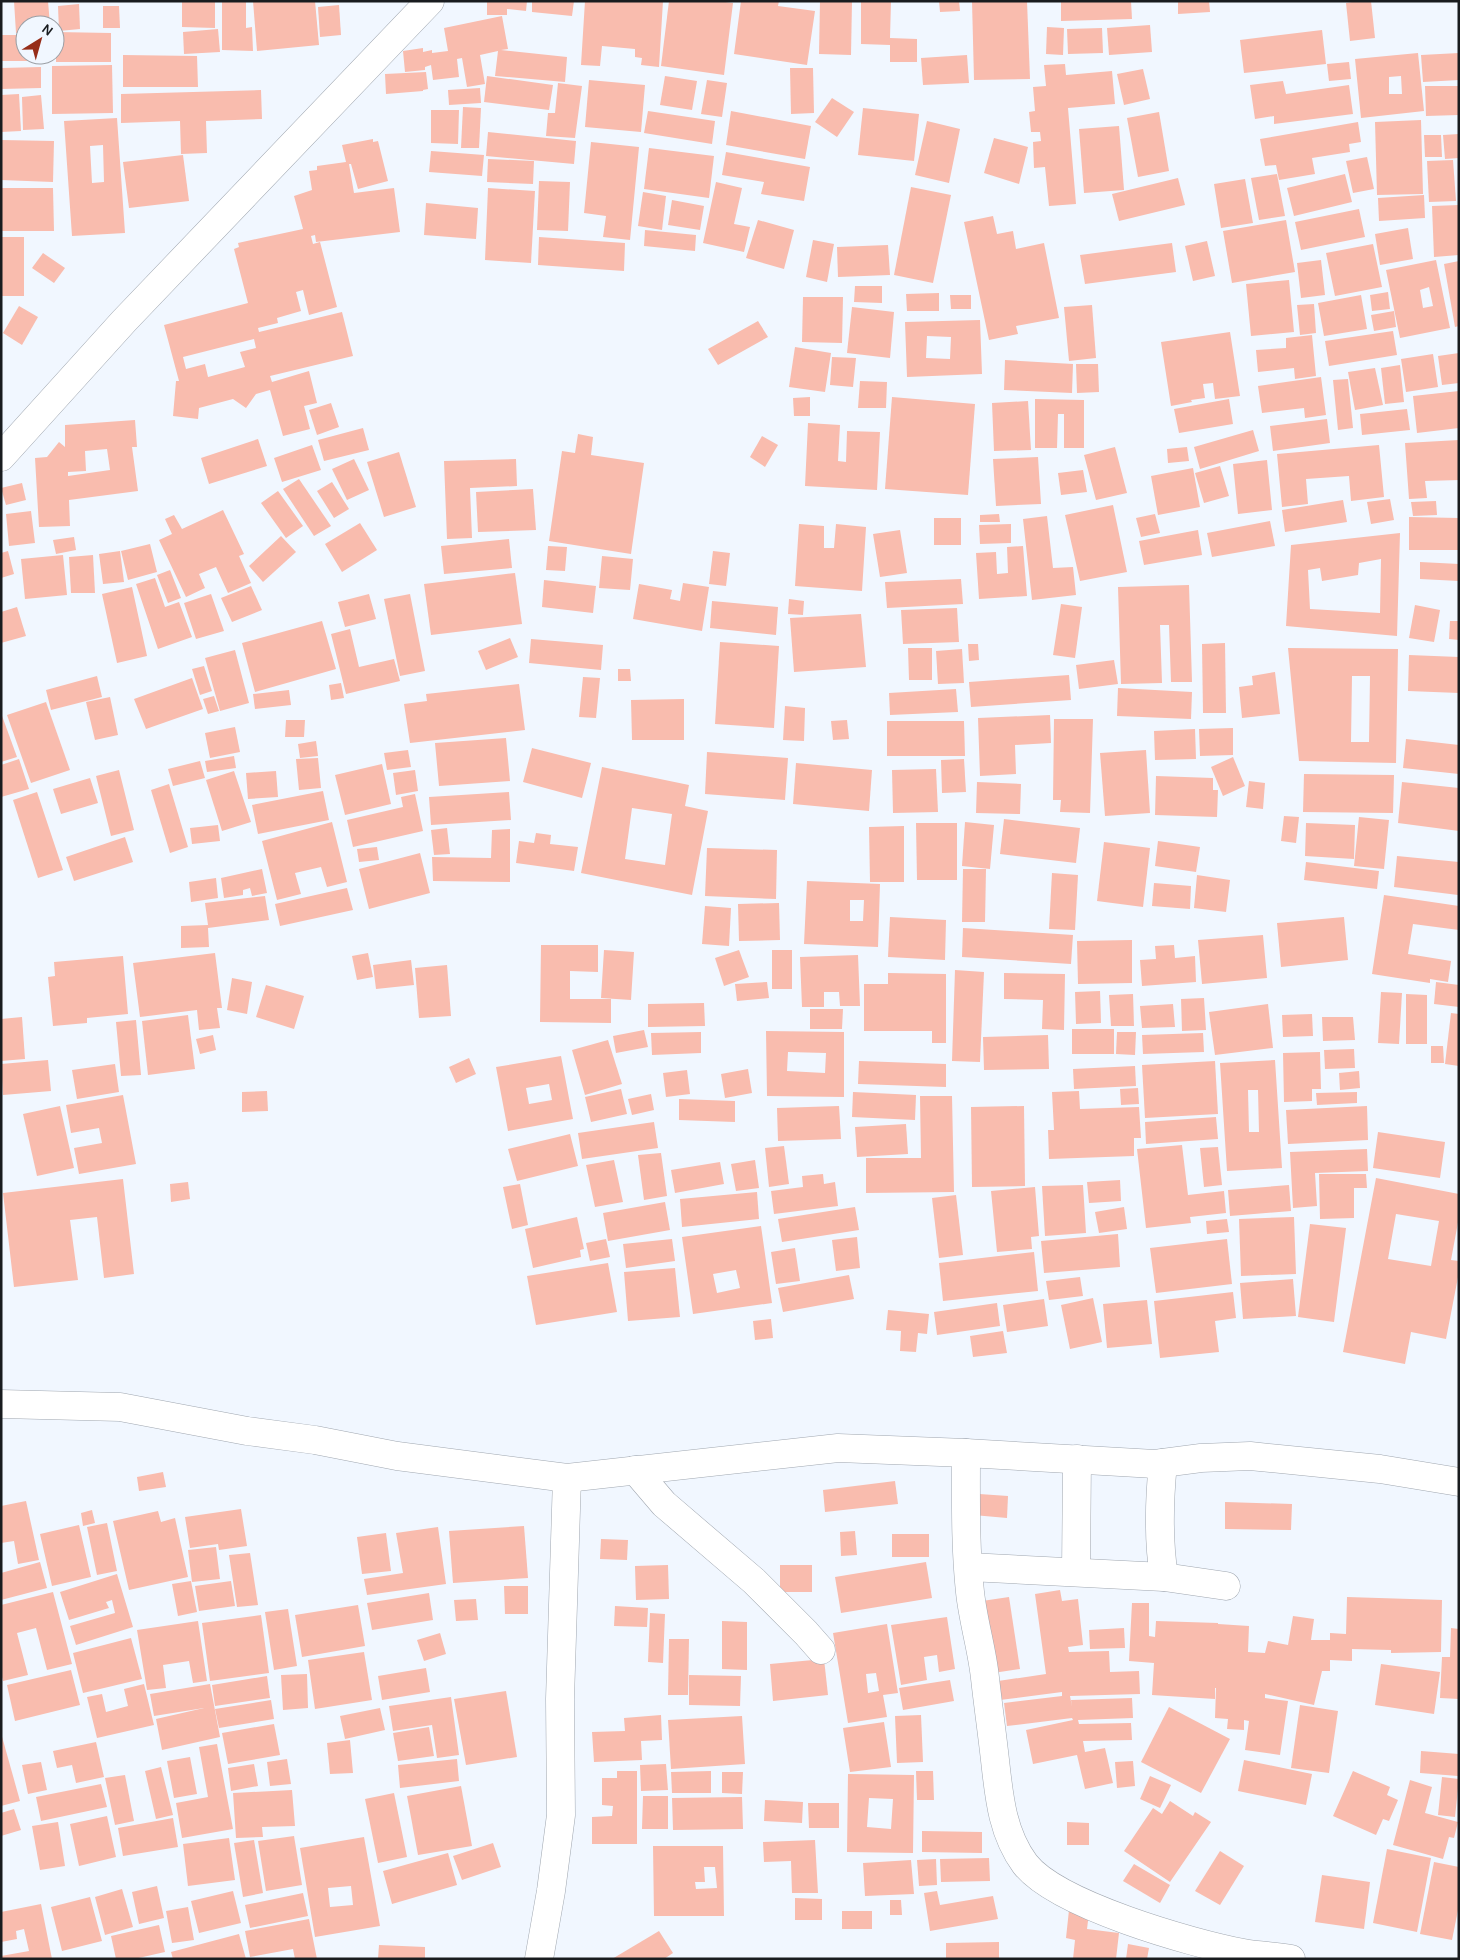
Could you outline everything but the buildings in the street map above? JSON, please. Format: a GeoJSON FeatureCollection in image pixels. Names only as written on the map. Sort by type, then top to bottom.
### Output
{"type":"FeatureCollection","features":[{"type":"Feature","properties":{"kind":"street"},"geometry":{"type":"LineString","coordinates":[[1,457],[124,321],[430,1]]}},
{"type":"Feature","properties":{"kind":"street"},"geometry":{"type":"LineString","coordinates":[[1,1404],[120,1407],[247,1431],[315,1440],[397,1456],[567,1478],[838,1448],[1163,1463],[1201,1458],[1250,1456],[1380,1469],[1459,1482]]}},
{"type":"Feature","properties":{"kind":"street"},"geometry":{"type":"LineString","coordinates":[[966,1453],[966,1525],[970,1593],[985,1675],[1000,1807],[1011,1838],[1026,1864],[1051,1886],[1088,1905],[1138,1923],[1209,1945],[1244,1953],[1291,1959]]}},
{"type":"Feature","properties":{"kind":"street"},"geometry":{"type":"LineString","coordinates":[[1076,1572],[1077,1460]]}},
{"type":"Feature","properties":{"kind":"street"},"geometry":{"type":"LineString","coordinates":[[1163,1463],[1159,1505],[1160,1544],[1164,1577]]}},
{"type":"Feature","properties":{"kind":"street"},"geometry":{"type":"LineString","coordinates":[[635,1470],[664,1504],[754,1581],[821,1650]]}},
{"type":"Feature","properties":{"kind":"street"},"geometry":{"type":"LineString","coordinates":[[539,1959],[551,1891],[560,1815],[560,1699],[567,1478]]}},
{"type":"Feature","properties":{"kind":"street"},"geometry":{"type":"LineString","coordinates":[[969,1566],[1164,1577],[1226,1586]]}}]}
